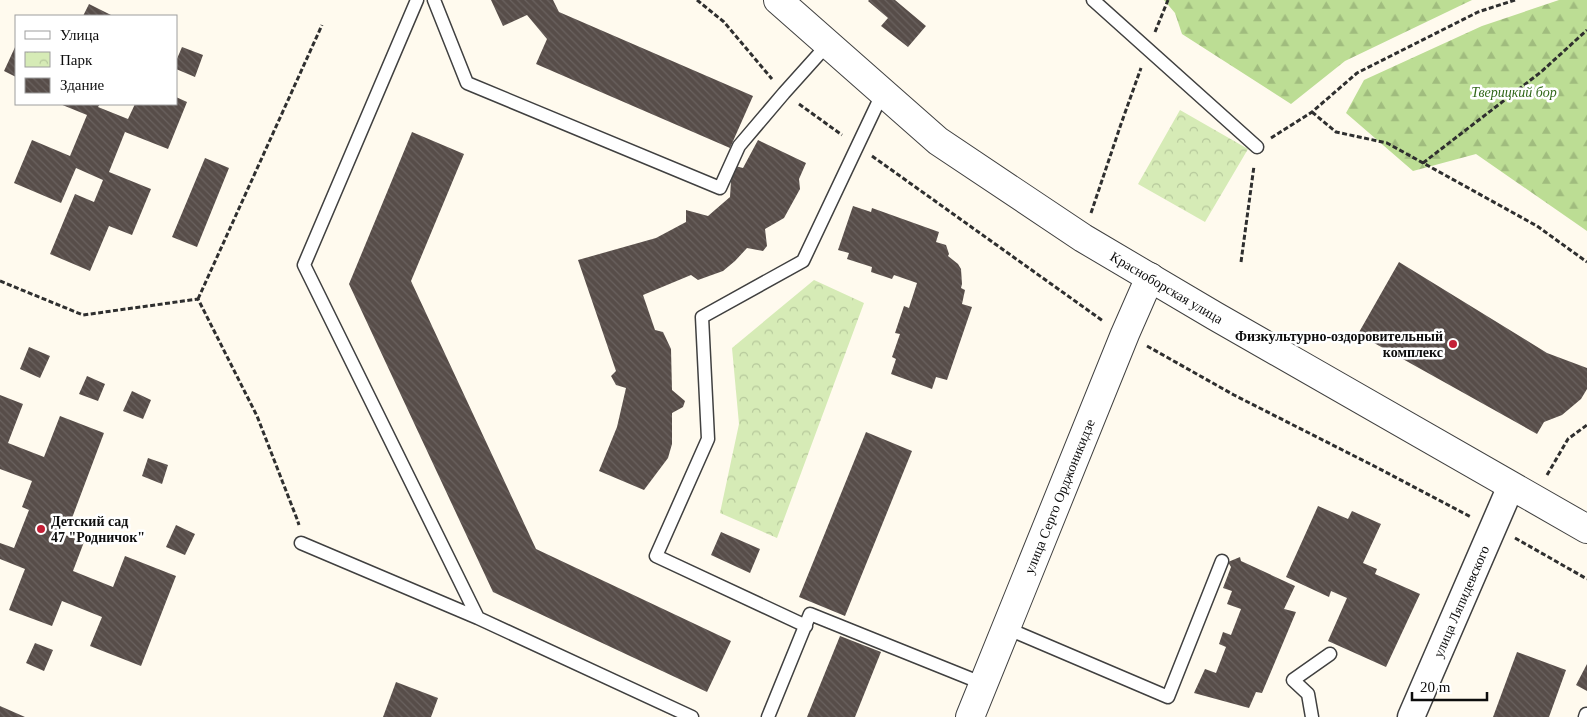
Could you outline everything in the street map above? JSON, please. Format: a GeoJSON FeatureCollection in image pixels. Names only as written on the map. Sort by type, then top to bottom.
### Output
{"type":"FeatureCollection","features":[{"type":"Feature","properties":{"kind":"street","name":"Красноборская улица"},"geometry":{"type":"LineString","coordinates":[[778,0],[938,141],[1083,238],[1215,316],[1587,529]]}},
{"type":"Feature","properties":{"kind":"street","name":"улица Серго Орджоникидзе"},"geometry":{"type":"LineString","coordinates":[[970,717],[1125,334],[1150,278]]}},
{"type":"Feature","properties":{"kind":"street","name":"улица Ляпидевского"},"geometry":{"type":"LineString","coordinates":[[1411,717],[1511,486]]}},
{"type":"Feature","properties":{"kind":"lane"},"geometry":{"type":"LineString","coordinates":[[417,0],[304,264],[478,618]]}},
{"type":"Feature","properties":{"kind":"lane"},"geometry":{"type":"LineString","coordinates":[[434,0],[467,83],[720,188],[739,146],[828,44]]}},
{"type":"Feature","properties":{"kind":"lane"},"geometry":{"type":"LineString","coordinates":[[1093,0],[1257,147]]}},
{"type":"Feature","properties":{"kind":"lane"},"geometry":{"type":"LineString","coordinates":[[806,626],[656,556],[708,439],[702,317],[803,261],[883,92]]}},
{"type":"Feature","properties":{"kind":"lane"},"geometry":{"type":"LineString","coordinates":[[302,542],[478,618],[692,717]]}},
{"type":"Feature","properties":{"kind":"lane"},"geometry":{"type":"LineString","coordinates":[[1006,628],[1168,697],[1222,561]]}},
{"type":"Feature","properties":{"kind":"lane"},"geometry":{"type":"LineString","coordinates":[[768,717],[810,614],[984,684]]}},
{"type":"Feature","properties":{"kind":"lane"},"geometry":{"type":"LineString","coordinates":[[1312,717],[1308,694],[1293,680],[1330,654]]}},
{"type":"Feature","properties":{"kind":"path"},"geometry":{"type":"LineString","coordinates":[[698,0],[724,22],[784,93],[1092,314],[1234,395],[1492,528],[1514,537],[1587,578]]}},
{"type":"Feature","properties":{"kind":"path"},"geometry":{"type":"LineString","coordinates":[[1083,238],[1120,124],[1168,0]]}},
{"type":"Feature","properties":{"kind":"path"},"geometry":{"type":"LineString","coordinates":[[1241,262],[1257,147],[1312,112],[1356,73],[1478,12],[1514,0]]}},
{"type":"Feature","properties":{"kind":"path"},"geometry":{"type":"LineString","coordinates":[[198,298],[322,25]]}},
{"type":"Feature","properties":{"kind":"path"},"geometry":{"type":"LineString","coordinates":[[1423,163],[1541,72],[1587,30]]}},
{"type":"Feature","properties":{"kind":"path"},"geometry":{"type":"LineString","coordinates":[[1312,112],[1336,132],[1387,143],[1537,226],[1587,262]]}},
{"type":"Feature","properties":{"kind":"path"},"geometry":{"type":"LineString","coordinates":[[0,281],[83,315],[198,298]]}},
{"type":"Feature","properties":{"kind":"path"},"geometry":{"type":"LineString","coordinates":[[198,298],[257,416],[298,519],[302,542]]}},
{"type":"Feature","properties":{"kind":"path"},"geometry":{"type":"LineString","coordinates":[[1547,475],[1568,440],[1587,425]]}},
{"type":"Feature","properties":{"kind":"green space"},"geometry":{"type":"Polygon","coordinates":[[[1164,0],[1472,0],[1345,61],[1291,104],[1182,34],[1175,13],[1164,0]]]}},
{"type":"Feature","properties":{"kind":"green space","name":"Тверицкий бор"},"geometry":{"type":"Polygon","coordinates":[[[1559,0],[1587,0],[1587,231],[1476,154],[1413,171],[1346,113],[1364,80],[1482,26],[1559,0]]]}},
{"type":"Feature","properties":{"kind":"green space"},"geometry":{"type":"Polygon","coordinates":[[[1180,110],[1248,149],[1205,222],[1138,184],[1180,110]]]}},
{"type":"Feature","properties":{"kind":"green space"},"geometry":{"type":"Polygon","coordinates":[[[814,280],[864,303],[777,538],[720,513],[739,424],[732,348],[814,280]]]}},
{"type":"Feature","properties":{"kind":"building"},"geometry":{"type":"Polygon","coordinates":[[[491,0],[553,0],[559,12],[753,96],[730,148],[536,64],[547,39],[527,15],[503,26],[491,0]]]}},
{"type":"Feature","properties":{"kind":"building"},"geometry":{"type":"Polygon","coordinates":[[[869,0],[895,0],[926,26],[908,47],[881,26],[888,18],[869,0]]]}},
{"type":"Feature","properties":{"kind":"building"},"geometry":{"type":"Polygon","coordinates":[[[89,4],[111,15],[84,15],[89,4]]]}},
{"type":"Feature","properties":{"kind":"building"},"geometry":{"type":"Polygon","coordinates":[[[15,47],[15,76],[4,71],[15,47]]]}},
{"type":"Feature","properties":{"kind":"building"},"geometry":{"type":"Polygon","coordinates":[[[182,47],[203,55],[195,77],[178,70],[178,56],[182,47]]]}},
{"type":"Feature","properties":{"kind":"building"},"geometry":{"type":"Polygon","coordinates":[[[178,98],[187,102],[168,149],[125,132],[109,172],[151,189],[132,235],[109,226],[90,271],[50,254],[75,194],[94,202],[103,180],[76,168],[61,203],[14,183],[32,140],[70,156],[87,115],[62,105],[99,105],[98,107],[128,119],[135,105],[178,105],[178,98]]]}},
{"type":"Feature","properties":{"kind":"building"},"geometry":{"type":"Polygon","coordinates":[[[412,132],[464,154],[411,281],[536,549],[731,641],[707,692],[493,592],[349,284],[412,132]]]}},
{"type":"Feature","properties":{"kind":"building"},"geometry":{"type":"Polygon","coordinates":[[[758,140],[806,163],[799,179],[800,189],[784,218],[765,229],[767,246],[763,251],[747,248],[723,271],[698,280],[691,275],[643,295],[655,330],[663,332],[671,349],[672,390],[685,401],[683,407],[672,413],[672,444],[668,458],[644,490],[599,471],[617,427],[626,388],[616,385],[611,376],[616,371],[578,260],[656,238],[686,222],[686,210],[708,216],[730,197],[731,181],[735,166],[743,168],[758,140]]]}},
{"type":"Feature","properties":{"kind":"building"},"geometry":{"type":"Polygon","coordinates":[[[205,158],[229,168],[197,247],[172,237],[205,158]]]}},
{"type":"Feature","properties":{"kind":"building"},"geometry":{"type":"Polygon","coordinates":[[[853,206],[871,212],[872,208],[939,232],[936,242],[946,245],[948,256],[961,269],[961,288],[965,290],[962,304],[972,307],[947,380],[936,377],[932,389],[891,374],[896,359],[892,357],[900,334],[895,333],[904,306],[909,308],[917,283],[894,275],[892,279],[871,272],[872,267],[847,259],[849,253],[838,250],[853,206]]]}},
{"type":"Feature","properties":{"kind":"building","name":"Физкультурно-оздоровительный комплекс"},"geometry":{"type":"Polygon","coordinates":[[[1399,262],[1547,353],[1587,368],[1587,389],[1581,399],[1562,415],[1544,422],[1537,434],[1358,334],[1399,262]]]}},
{"type":"Feature","properties":{"kind":"building"},"geometry":{"type":"Polygon","coordinates":[[[29,347],[50,356],[40,378],[20,369],[29,347]]]}},
{"type":"Feature","properties":{"kind":"building"},"geometry":{"type":"Polygon","coordinates":[[[87,376],[105,384],[98,401],[79,394],[87,376]]]}},
{"type":"Feature","properties":{"kind":"building"},"geometry":{"type":"Polygon","coordinates":[[[132,391],[151,400],[143,419],[123,411],[132,391]]]}},
{"type":"Feature","properties":{"kind":"building","name":"Детский сад 47 \"Родничок\""},"geometry":{"type":"Polygon","coordinates":[[[0,395],[23,404],[8,443],[44,457],[60,416],[104,433],[69,526],[63,523],[60,533],[84,542],[73,571],[113,587],[125,556],[176,576],[141,666],[90,646],[102,617],[62,601],[52,626],[9,610],[25,569],[0,559],[0,543],[14,548],[29,510],[22,507],[32,481],[0,469],[0,395]]]}},
{"type":"Feature","properties":{"kind":"building"},"geometry":{"type":"Polygon","coordinates":[[[866,432],[912,451],[845,616],[799,597],[866,432]]]}},
{"type":"Feature","properties":{"kind":"building"},"geometry":{"type":"Polygon","coordinates":[[[148,458],[168,465],[162,484],[142,476],[148,458]]]}},
{"type":"Feature","properties":{"kind":"building"},"geometry":{"type":"Polygon","coordinates":[[[1318,506],[1348,519],[1352,511],[1381,524],[1363,563],[1377,569],[1375,574],[1420,594],[1386,667],[1328,641],[1347,598],[1331,591],[1329,597],[1286,577],[1318,506]]]}},
{"type":"Feature","properties":{"kind":"building"},"geometry":{"type":"Polygon","coordinates":[[[176,525],[195,534],[185,555],[166,547],[176,525]]]}},
{"type":"Feature","properties":{"kind":"building"},"geometry":{"type":"Polygon","coordinates":[[[721,532],[760,549],[750,573],[711,555],[721,532]]]}},
{"type":"Feature","properties":{"kind":"building"},"geometry":{"type":"Polygon","coordinates":[[[1240,557],[1241,561],[1295,586],[1284,609],[1296,612],[1262,693],[1256,692],[1249,708],[1194,693],[1205,669],[1216,673],[1226,647],[1219,644],[1223,632],[1231,635],[1241,609],[1227,604],[1232,591],[1223,588],[1231,567],[1228,562],[1240,557]]]}},
{"type":"Feature","properties":{"kind":"building"},"geometry":{"type":"Polygon","coordinates":[[[840,636],[881,652],[855,717],[807,717],[840,636]]]}},
{"type":"Feature","properties":{"kind":"building"},"geometry":{"type":"Polygon","coordinates":[[[35,643],[53,650],[44,671],[26,663],[35,643]]]}},
{"type":"Feature","properties":{"kind":"building"},"geometry":{"type":"Polygon","coordinates":[[[1517,652],[1566,670],[1549,717],[1493,717],[1517,652]]]}},
{"type":"Feature","properties":{"kind":"building"},"geometry":{"type":"Polygon","coordinates":[[[1587,664],[1587,691],[1576,685],[1587,664]]]}},
{"type":"Feature","properties":{"kind":"building"},"geometry":{"type":"Polygon","coordinates":[[[396,682],[438,698],[431,717],[383,717],[396,682]]]}},
{"type":"Feature","properties":{"kind":"building"},"geometry":{"type":"Polygon","coordinates":[[[0,706],[25,717],[0,717],[0,706]]]}},
{"type":"Feature","properties":{"kind":"place","name":"Физкультурно-оздоровительный комплекс"},"geometry":{"type":"Point","coordinates":[1453,344]}},
{"type":"Feature","properties":{"kind":"place","name":"Детский сад 47 \"Родничок\""},"geometry":{"type":"Point","coordinates":[41,529]}}]}
